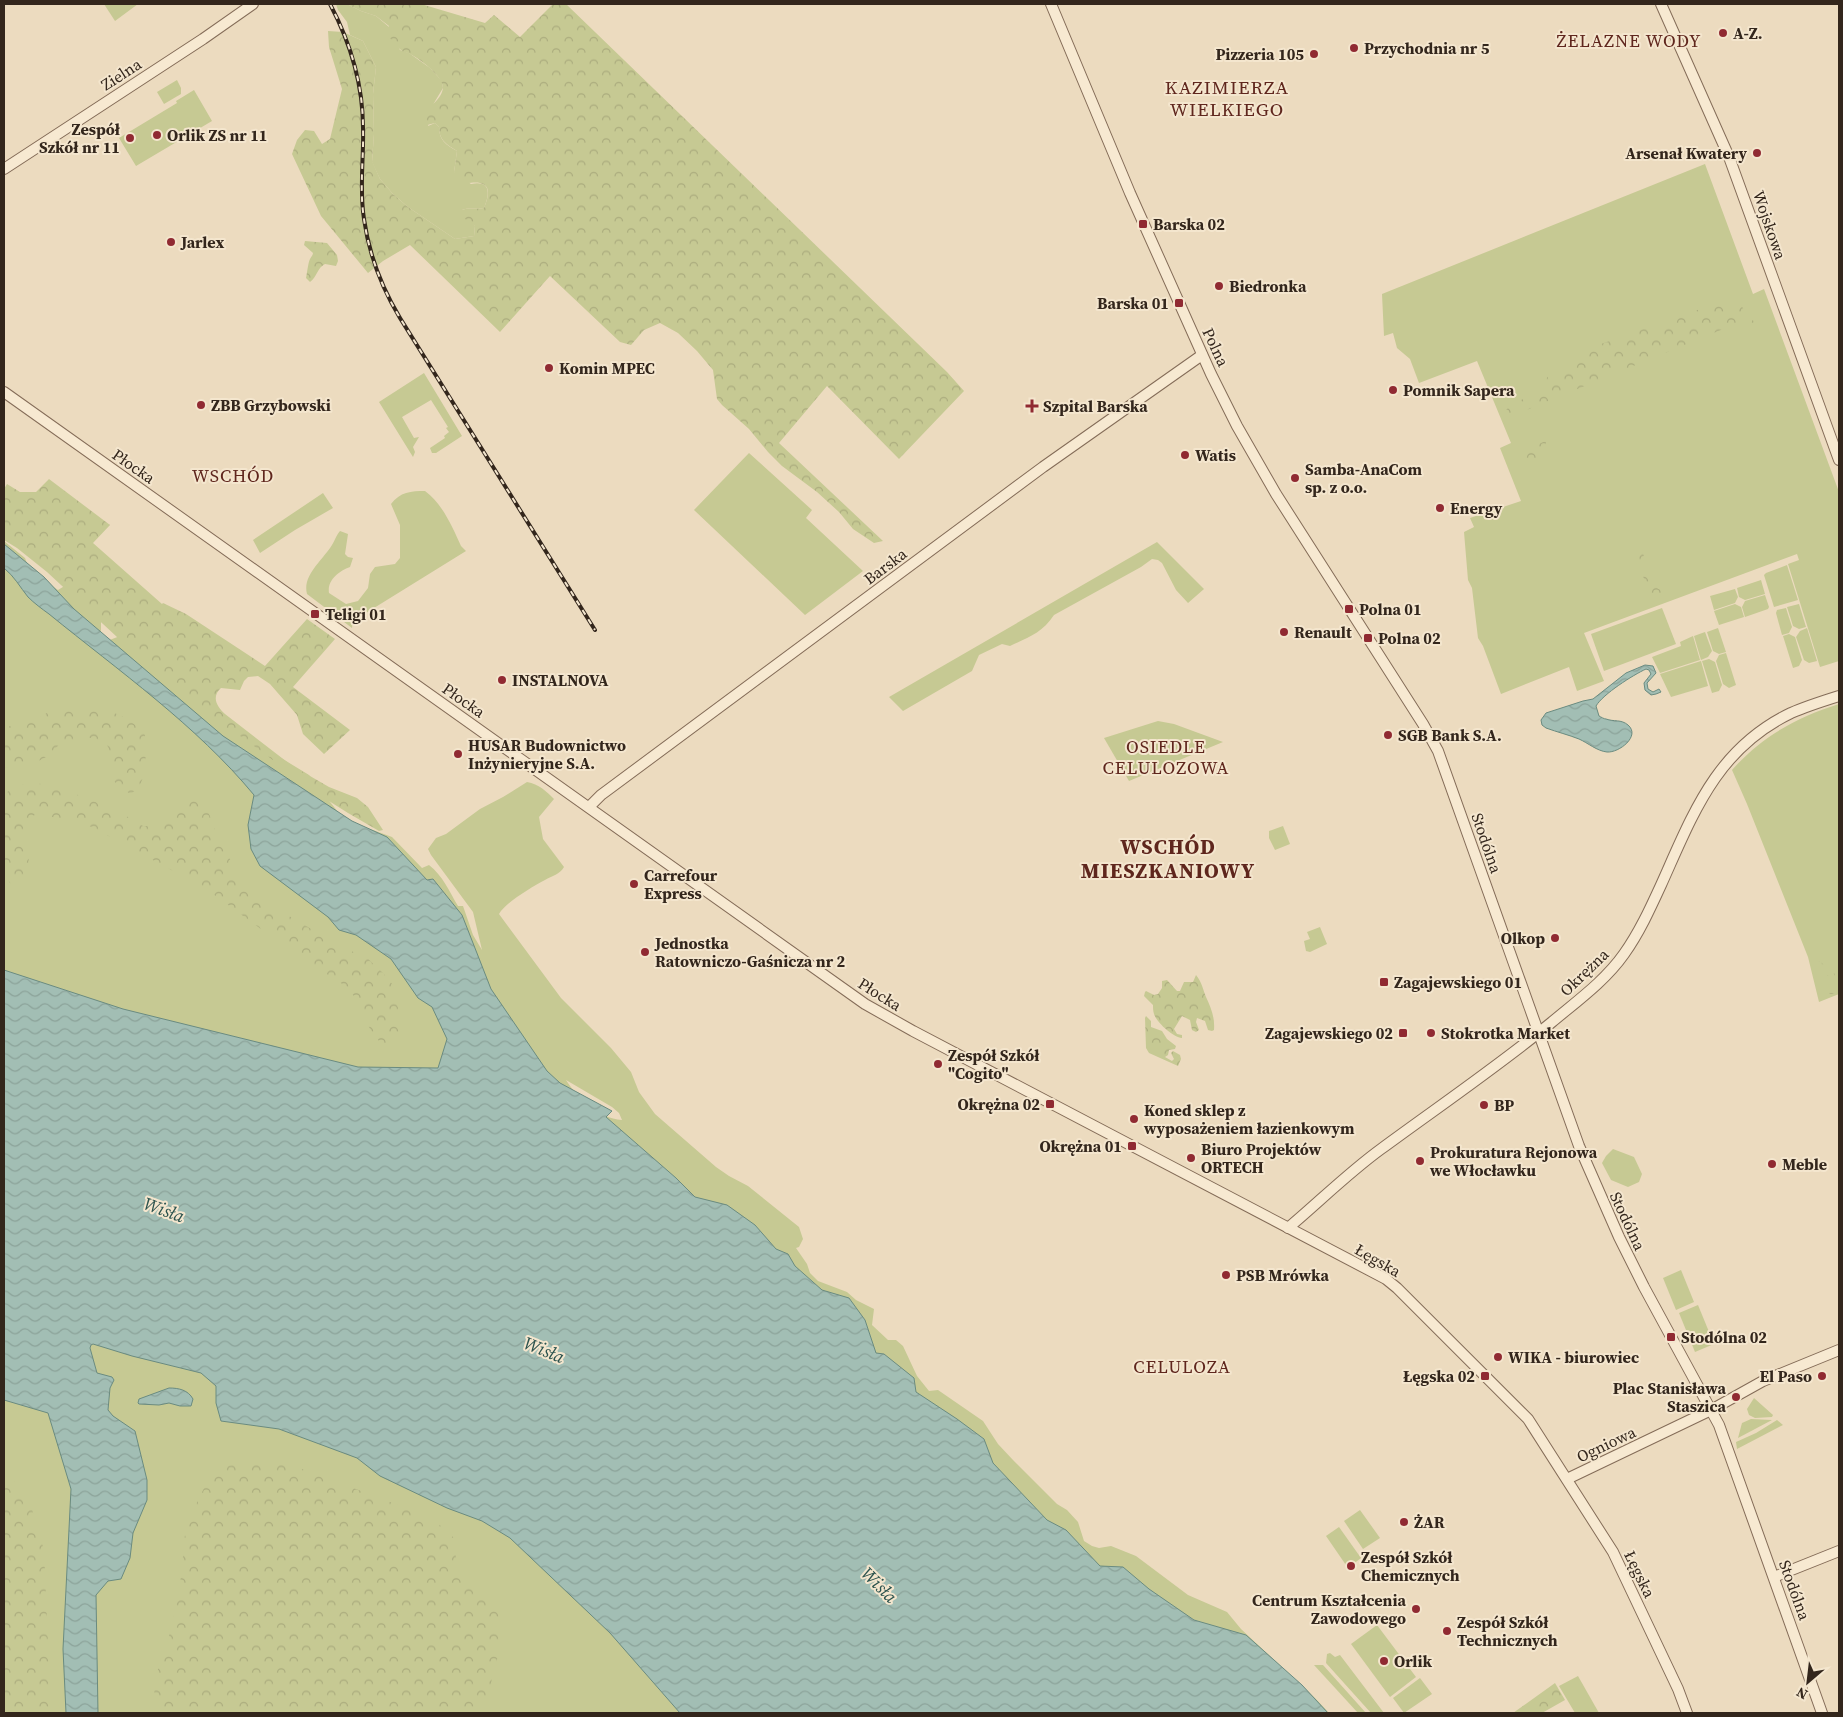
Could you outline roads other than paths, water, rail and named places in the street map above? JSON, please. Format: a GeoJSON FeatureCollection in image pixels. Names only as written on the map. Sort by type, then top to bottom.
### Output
{"type":"FeatureCollection","features":[{"type":"Feature","properties":{"kind":"street","name":"Zielna"},"geometry":{"type":"LineString","coordinates":[[4,168],[215,31],[253,4]]}},
{"type":"Feature","properties":{"kind":"street","name":"Polna"},"geometry":{"type":"LineString","coordinates":[[1051,4],[1130,193],[1202,355],[1237,426],[1258,464],[1396,681]]}},
{"type":"Feature","properties":{"kind":"street","name":"Wojskowa"},"geometry":{"type":"LineString","coordinates":[[1661,4],[1726,150],[1839,460]]}},
{"type":"Feature","properties":{"kind":"street","name":"Barska"},"geometry":{"type":"LineString","coordinates":[[589,807],[601,795],[1036,472],[1202,355]]}},
{"type":"Feature","properties":{"kind":"street","name":"Płocka"},"geometry":{"type":"LineString","coordinates":[[4,392],[864,1004],[910,1030]]}},
{"type":"Feature","properties":{"kind":"street","name":"Stodólna"},"geometry":{"type":"LineString","coordinates":[[1396,681],[1438,751],[1578,1146],[1610,1218],[1644,1287],[1727,1443],[1822,1713]]}},
{"type":"Feature","properties":{"kind":"street","name":"Okrężna"},"geometry":{"type":"LineString","coordinates":[[1288,1228],[1380,1149],[1484,1075],[1586,994],[1623,956],[1638,932],[1699,802],[1716,774],[1748,741],[1776,722],[1800,710],[1839,696]]}},
{"type":"Feature","properties":{"kind":"street","name":"Łęgska"},"geometry":{"type":"LineString","coordinates":[[910,1030],[1386,1279],[1397,1288],[1522,1411],[1618,1561],[1678,1689],[1687,1713]]}},
{"type":"Feature","properties":{"kind":"street","name":"Ogniowa"},"geometry":{"type":"LineString","coordinates":[[1567,1479],[1711,1410],[1752,1387],[1839,1350]]}},
{"type":"Feature","properties":{"kind":"street"},"geometry":{"type":"LineString","coordinates":[[1774,1577],[1839,1551]]}},
{"type":"Feature","properties":{"kind":"water","name":"Wisła"},"geometry":{"type":"Polygon","coordinates":[[[4,544],[44,577],[74,609],[223,736],[352,821],[387,837],[427,880],[433,879],[462,915],[491,989],[547,1071],[560,1083],[612,1111],[606,1117],[695,1197],[727,1205],[755,1225],[776,1249],[788,1254],[795,1266],[822,1290],[849,1298],[865,1320],[876,1353],[884,1354],[914,1378],[916,1392],[984,1439],[993,1463],[1047,1520],[1066,1530],[1100,1566],[1123,1567],[1149,1589],[1194,1620],[1246,1635],[1302,1685],[1328,1713],[680,1713],[610,1633],[510,1538],[482,1521],[447,1508],[380,1476],[357,1458],[279,1429],[221,1421],[216,1403],[216,1386],[201,1373],[93,1344],[90,1348],[97,1373],[112,1377],[114,1380],[110,1388],[108,1410],[113,1416],[135,1431],[147,1480],[147,1500],[133,1533],[130,1558],[121,1579],[108,1581],[96,1595],[98,1713],[66,1713],[63,1649],[71,1489],[48,1413],[4,1400],[4,970],[123,1009],[358,1067],[438,1068],[447,1039],[432,1007],[418,998],[391,959],[356,935],[339,930],[328,917],[260,866],[251,849],[248,825],[254,795],[231,769],[182,722],[28,597],[4,568],[4,544]]]}},
{"type":"Feature","properties":{"kind":"water"},"geometry":{"type":"Polygon","coordinates":[[[1645,665],[1653,666],[1656,673],[1647,683],[1648,689],[1653,692],[1659,689],[1661,692],[1651,695],[1645,690],[1644,683],[1651,674],[1646,669],[1611,691],[1596,706],[1599,716],[1604,719],[1623,722],[1631,729],[1630,739],[1617,750],[1607,752],[1596,749],[1579,739],[1542,725],[1541,720],[1546,713],[1593,699],[1626,673],[1645,665]]]}},
{"type":"Feature","properties":{"kind":"water"},"geometry":{"type":"Polygon","coordinates":[[[169,1388],[180,1389],[189,1393],[193,1399],[191,1406],[169,1403],[159,1405],[138,1403],[139,1399],[169,1388]]]}},
{"type":"Feature","properties":{"kind":"railway"},"geometry":{"type":"LineString","coordinates":[[330,4],[344,33],[358,79],[362,111],[362,184],[366,232],[373,258],[387,295],[595,630]]}},
{"type":"Feature","properties":{"kind":"place","name":"A-Z."},"geometry":{"type":"Point","coordinates":[1723,33]}},
{"type":"Feature","properties":{"kind":"place","name":"Przychodnia nr 5"},"geometry":{"type":"Point","coordinates":[1354,48]}},
{"type":"Feature","properties":{"kind":"place","name":"Pizzeria 105"},"geometry":{"type":"Point","coordinates":[1314,54]}},
{"type":"Feature","properties":{"kind":"place","name":"Orlik ZS nr 11"},"geometry":{"type":"Point","coordinates":[157,135]}},
{"type":"Feature","properties":{"kind":"place","name":"Zespół Szkół nr 11"},"geometry":{"type":"Point","coordinates":[130,138]}},
{"type":"Feature","properties":{"kind":"place","name":"Arsenał Kwatery"},"geometry":{"type":"Point","coordinates":[1757,153]}},
{"type":"Feature","properties":{"kind":"place","name":"Barska 02"},"geometry":{"type":"Point","coordinates":[1143,224]}},
{"type":"Feature","properties":{"kind":"place","name":"Jarlex"},"geometry":{"type":"Point","coordinates":[171,242]}},
{"type":"Feature","properties":{"kind":"place","name":"Biedronka"},"geometry":{"type":"Point","coordinates":[1219,286]}},
{"type":"Feature","properties":{"kind":"place","name":"Barska 01"},"geometry":{"type":"Point","coordinates":[1179,303]}},
{"type":"Feature","properties":{"kind":"place","name":"Komin MPEC"},"geometry":{"type":"Point","coordinates":[549,368]}},
{"type":"Feature","properties":{"kind":"place","name":"Pomnik Sapera"},"geometry":{"type":"Point","coordinates":[1393,390]}},
{"type":"Feature","properties":{"kind":"place","name":"ZBB Grzybowski"},"geometry":{"type":"Point","coordinates":[201,405]}},
{"type":"Feature","properties":{"kind":"place","name":"Szpital Barska"},"geometry":{"type":"Point","coordinates":[1032,406]}},
{"type":"Feature","properties":{"kind":"place","name":"Watis"},"geometry":{"type":"Point","coordinates":[1185,455]}},
{"type":"Feature","properties":{"kind":"place","name":"Samba-AnaCom sp. z o.o."},"geometry":{"type":"Point","coordinates":[1295,478]}},
{"type":"Feature","properties":{"kind":"place","name":"Energy"},"geometry":{"type":"Point","coordinates":[1440,508]}},
{"type":"Feature","properties":{"kind":"place","name":"Polna 01"},"geometry":{"type":"Point","coordinates":[1349,609]}},
{"type":"Feature","properties":{"kind":"place","name":"Teligi 01"},"geometry":{"type":"Point","coordinates":[315,614]}},
{"type":"Feature","properties":{"kind":"place","name":"Renault"},"geometry":{"type":"Point","coordinates":[1284,632]}},
{"type":"Feature","properties":{"kind":"place","name":"Polna 02"},"geometry":{"type":"Point","coordinates":[1368,638]}},
{"type":"Feature","properties":{"kind":"place","name":"INSTALNOVA"},"geometry":{"type":"Point","coordinates":[502,680]}},
{"type":"Feature","properties":{"kind":"place","name":"SGB Bank S.A."},"geometry":{"type":"Point","coordinates":[1388,735]}},
{"type":"Feature","properties":{"kind":"place","name":"HUSAR Budownictwo Inżynieryjne S.A."},"geometry":{"type":"Point","coordinates":[458,754]}},
{"type":"Feature","properties":{"kind":"place","name":"Carrefour Express"},"geometry":{"type":"Point","coordinates":[634,884]}},
{"type":"Feature","properties":{"kind":"place","name":"Olkop"},"geometry":{"type":"Point","coordinates":[1555,938]}},
{"type":"Feature","properties":{"kind":"place","name":"Jednostka Ratowniczo-Gaśnicza nr 2"},"geometry":{"type":"Point","coordinates":[645,952]}},
{"type":"Feature","properties":{"kind":"place","name":"Zagajewskiego 01"},"geometry":{"type":"Point","coordinates":[1384,982]}},
{"type":"Feature","properties":{"kind":"place","name":"Zagajewskiego 02"},"geometry":{"type":"Point","coordinates":[1403,1033]}},
{"type":"Feature","properties":{"kind":"place","name":"Stokrotka Market"},"geometry":{"type":"Point","coordinates":[1431,1033]}},
{"type":"Feature","properties":{"kind":"place","name":"Zespół Szkół \"Cogito\""},"geometry":{"type":"Point","coordinates":[938,1064]}},
{"type":"Feature","properties":{"kind":"place","name":"Okrężna 02"},"geometry":{"type":"Point","coordinates":[1050,1104]}},
{"type":"Feature","properties":{"kind":"place","name":"BP"},"geometry":{"type":"Point","coordinates":[1484,1105]}},
{"type":"Feature","properties":{"kind":"place","name":"Koned sklep z wyposażeniem łazienkowym"},"geometry":{"type":"Point","coordinates":[1134,1119]}},
{"type":"Feature","properties":{"kind":"place","name":"Okrężna 01"},"geometry":{"type":"Point","coordinates":[1132,1146]}},
{"type":"Feature","properties":{"kind":"place","name":"Biuro Projektów ORTECH"},"geometry":{"type":"Point","coordinates":[1191,1158]}},
{"type":"Feature","properties":{"kind":"place","name":"Prokuratura Rejonowa we Włocławku"},"geometry":{"type":"Point","coordinates":[1420,1161]}},
{"type":"Feature","properties":{"kind":"place","name":"Meble"},"geometry":{"type":"Point","coordinates":[1772,1164]}},
{"type":"Feature","properties":{"kind":"place","name":"PSB Mrówka"},"geometry":{"type":"Point","coordinates":[1226,1275]}},
{"type":"Feature","properties":{"kind":"place","name":"Stodólna 02"},"geometry":{"type":"Point","coordinates":[1671,1337]}},
{"type":"Feature","properties":{"kind":"place","name":"WIKA - biurowiec"},"geometry":{"type":"Point","coordinates":[1498,1357]}},
{"type":"Feature","properties":{"kind":"place","name":"Łęgska 02"},"geometry":{"type":"Point","coordinates":[1485,1376]}},
{"type":"Feature","properties":{"kind":"place","name":"El Paso"},"geometry":{"type":"Point","coordinates":[1822,1376]}},
{"type":"Feature","properties":{"kind":"place","name":"Plac Stanisława Staszica"},"geometry":{"type":"Point","coordinates":[1736,1397]}},
{"type":"Feature","properties":{"kind":"place","name":"ŻAR"},"geometry":{"type":"Point","coordinates":[1404,1522]}},
{"type":"Feature","properties":{"kind":"place","name":"Zespół Szkół Chemicznych"},"geometry":{"type":"Point","coordinates":[1351,1566]}},
{"type":"Feature","properties":{"kind":"place","name":"Centrum Kształcenia Zawodowego"},"geometry":{"type":"Point","coordinates":[1416,1609]}},
{"type":"Feature","properties":{"kind":"place","name":"Zespół Szkół Technicznych"},"geometry":{"type":"Point","coordinates":[1447,1631]}},
{"type":"Feature","properties":{"kind":"place","name":"Orlik"},"geometry":{"type":"Point","coordinates":[1384,1661]}},
{"type":"Feature","properties":{"kind":"district","name":"ŻELAZNE WODY"},"geometry":{"type":"Point","coordinates":[1629,41]}},
{"type":"Feature","properties":{"kind":"district","name":"KAZIMIERZA WIELKIEGO"},"geometry":{"type":"Point","coordinates":[1227,98]}},
{"type":"Feature","properties":{"kind":"district","name":"WSCHÓD"},"geometry":{"type":"Point","coordinates":[233,476]}},
{"type":"Feature","properties":{"kind":"district","name":"OSIEDLE CELULOZOWA"},"geometry":{"type":"Point","coordinates":[1166,758]}},
{"type":"Feature","properties":{"kind":"district","name":"WSCHÓD MIESZKANIOWY"},"geometry":{"type":"Point","coordinates":[1168,859]}},
{"type":"Feature","properties":{"kind":"district","name":"CELULOZA"},"geometry":{"type":"Point","coordinates":[1182,1367]}}]}
